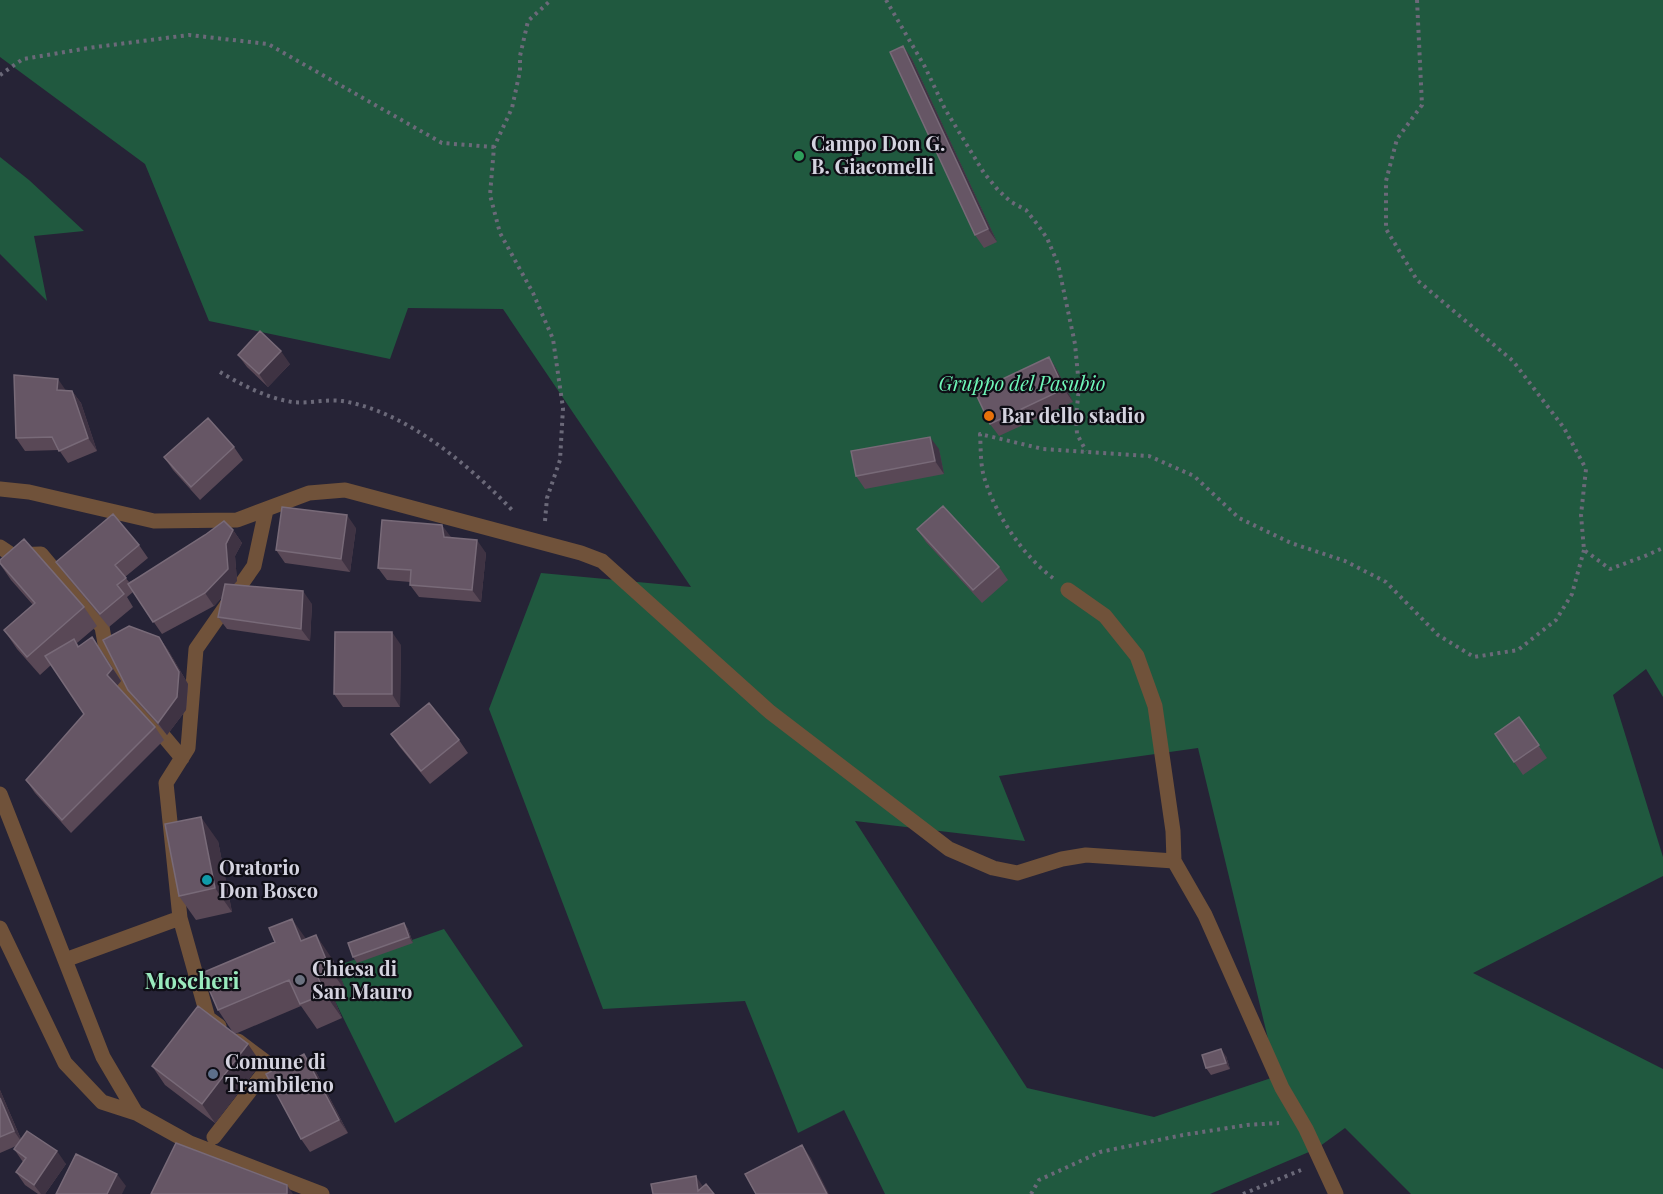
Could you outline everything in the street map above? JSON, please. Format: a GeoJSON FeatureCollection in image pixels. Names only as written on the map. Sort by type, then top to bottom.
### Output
{"type":"FeatureCollection","features":[{"type":"Feature","properties":{"kind":"street"},"geometry":{"type":"LineString","coordinates":[[0,489],[29,492],[154,521],[237,520],[309,493],[345,490],[581,553],[602,561],[770,712],[949,849],[993,868],[1017,873],[1062,859],[1086,855],[1174,861]]}},
{"type":"Feature","properties":{"kind":"street"},"geometry":{"type":"LineString","coordinates":[[214,1137],[270,1065],[208,1018],[180,918],[166,783],[188,748],[195,649],[254,566],[266,510]]}},
{"type":"Feature","properties":{"kind":"street"},"geometry":{"type":"LineString","coordinates":[[0,547],[12,555],[41,554],[102,627],[106,649],[129,695],[182,758]]}},
{"type":"Feature","properties":{"kind":"street"},"geometry":{"type":"LineString","coordinates":[[1068,590],[1105,616],[1137,656],[1155,706],[1173,831],[1174,861],[1205,915],[1282,1088],[1306,1129],[1336,1194]]}},
{"type":"Feature","properties":{"kind":"street"},"geometry":{"type":"LineString","coordinates":[[0,794],[103,1057],[136,1113]]}},
{"type":"Feature","properties":{"kind":"street"},"geometry":{"type":"LineString","coordinates":[[65,960],[180,918]]}},
{"type":"Feature","properties":{"kind":"street"},"geometry":{"type":"LineString","coordinates":[[0,928],[65,1063],[102,1102],[136,1113],[190,1143],[322,1194]]}},
{"type":"Feature","properties":{"kind":"path"},"geometry":{"type":"LineString","coordinates":[[542,542],[547,498],[560,460],[562,408],[553,339],[533,293],[500,233],[490,195],[494,147],[512,108],[528,21],[551,0]]}},
{"type":"Feature","properties":{"kind":"path"},"geometry":{"type":"LineString","coordinates":[[886,0],[925,67],[945,109],[984,173],[1011,202],[1026,210],[1047,238],[1059,264],[1075,344],[1079,386],[1077,434],[1086,451]]}},
{"type":"Feature","properties":{"kind":"path"},"geometry":{"type":"LineString","coordinates":[[1068,590],[1042,570],[1005,524],[984,478],[980,434],[1043,449],[1149,456],[1194,477],[1239,518],[1291,543],[1345,561],[1386,582],[1438,635],[1474,657],[1518,650],[1556,620],[1572,594],[1584,550],[1581,515],[1586,469],[1564,428],[1513,362],[1418,280],[1386,228],[1386,181],[1397,139],[1422,105],[1417,0]]}},
{"type":"Feature","properties":{"kind":"path"},"geometry":{"type":"LineString","coordinates":[[0,75],[23,59],[189,35],[268,44],[442,143],[494,147]]}},
{"type":"Feature","properties":{"kind":"path"},"geometry":{"type":"LineString","coordinates":[[220,372],[245,387],[292,402],[341,401],[381,412],[436,443],[493,490],[514,512]]}},
{"type":"Feature","properties":{"kind":"path"},"geometry":{"type":"LineString","coordinates":[[1584,550],[1610,569],[1663,548]]}},
{"type":"Feature","properties":{"kind":"path"},"geometry":{"type":"LineString","coordinates":[[1031,1194],[1039,1180],[1100,1152],[1247,1125],[1287,1123],[1306,1129]]}},
{"type":"Feature","properties":{"kind":"path"},"geometry":{"type":"LineString","coordinates":[[1243,1194],[1322,1163]]}},
{"type":"Feature","properties":{"kind":"green space","name":"Gruppo del Pasubio"},"geometry":{"type":"Polygon","coordinates":[[[0,0],[1663,0],[1663,697],[1646,669],[1613,695],[1663,857],[1663,876],[1473,973],[1663,1069],[1663,1194],[1411,1194],[1345,1128],[1316,1149],[1210,1194],[885,1194],[844,1110],[798,1133],[745,1001],[603,1009],[489,709],[541,573],[691,587],[503,309],[408,308],[390,359],[209,321],[145,164],[0,57],[0,0]],[[1198,748],[999,776],[1025,841],[855,821],[1027,1088],[1154,1117],[1277,1076],[1198,748]]]}},
{"type":"Feature","properties":{"kind":"green space"},"geometry":{"type":"Polygon","coordinates":[[[0,157],[29,180],[84,231],[34,236],[47,301],[0,254],[0,157]]]}},
{"type":"Feature","properties":{"kind":"green space"},"geometry":{"type":"Polygon","coordinates":[[[444,929],[523,1046],[395,1123],[334,999],[347,993],[336,966],[444,929]]]}},
{"type":"Feature","properties":{"kind":"building"},"geometry":{"type":"Polygon","coordinates":[[[903,46],[988,229],[975,235],[890,52],[903,46]]]}},
{"type":"Feature","properties":{"kind":"building"},"geometry":{"type":"Polygon","coordinates":[[[260,331],[281,351],[259,374],[238,355],[260,331]]]}},
{"type":"Feature","properties":{"kind":"building"},"geometry":{"type":"Polygon","coordinates":[[[1049,357],[1064,389],[990,424],[975,392],[1049,357]]]}},
{"type":"Feature","properties":{"kind":"building"},"geometry":{"type":"Polygon","coordinates":[[[14,375],[58,379],[57,390],[72,391],[88,438],[59,451],[52,437],[16,438],[14,375]]]}},
{"type":"Feature","properties":{"kind":"building"},"geometry":{"type":"Polygon","coordinates":[[[208,418],[234,447],[191,487],[164,457],[208,418]]]}},
{"type":"Feature","properties":{"kind":"building"},"geometry":{"type":"Polygon","coordinates":[[[930,437],[935,461],[856,476],[851,451],[930,437]]]}},
{"type":"Feature","properties":{"kind":"building"},"geometry":{"type":"Polygon","coordinates":[[[943,506],[999,567],[973,590],[917,529],[943,506]]]}},
{"type":"Feature","properties":{"kind":"building"},"geometry":{"type":"Polygon","coordinates":[[[282,507],[347,515],[341,559],[276,550],[282,507]]]}},
{"type":"Feature","properties":{"kind":"building"},"geometry":{"type":"Polygon","coordinates":[[[113,514],[139,545],[115,565],[126,578],[117,585],[124,594],[100,614],[56,562],[113,514]]]}},
{"type":"Feature","properties":{"kind":"building"},"geometry":{"type":"Polygon","coordinates":[[[382,520],[442,525],[444,537],[477,540],[472,590],[410,585],[411,570],[378,568],[382,520]]]}},
{"type":"Feature","properties":{"kind":"building"},"geometry":{"type":"Polygon","coordinates":[[[224,521],[233,530],[226,544],[228,569],[205,593],[153,622],[128,584],[224,521]]]}},
{"type":"Feature","properties":{"kind":"building"},"geometry":{"type":"Polygon","coordinates":[[[24,539],[84,607],[27,657],[4,630],[35,603],[0,563],[0,560],[24,539]]]}},
{"type":"Feature","properties":{"kind":"building"},"geometry":{"type":"Polygon","coordinates":[[[225,584],[303,591],[301,629],[218,617],[225,584]]]}},
{"type":"Feature","properties":{"kind":"building"},"geometry":{"type":"Polygon","coordinates":[[[129,626],[159,637],[179,672],[177,697],[158,723],[128,690],[103,640],[129,626]]]}},
{"type":"Feature","properties":{"kind":"building"},"geometry":{"type":"Polygon","coordinates":[[[335,632],[392,632],[392,694],[334,694],[335,632]]]}},
{"type":"Feature","properties":{"kind":"building"},"geometry":{"type":"Polygon","coordinates":[[[92,637],[112,669],[107,675],[155,727],[62,820],[26,780],[84,714],[45,656],[74,639],[78,647],[92,637]]]}},
{"type":"Feature","properties":{"kind":"building"},"geometry":{"type":"Polygon","coordinates":[[[429,703],[459,740],[421,771],[391,734],[429,703]]]}},
{"type":"Feature","properties":{"kind":"building"},"geometry":{"type":"Polygon","coordinates":[[[1519,717],[1539,745],[1514,762],[1495,734],[1519,717]]]}},
{"type":"Feature","properties":{"kind":"building"},"geometry":{"type":"Polygon","coordinates":[[[201,817],[215,888],[179,896],[165,824],[201,817]]]}},
{"type":"Feature","properties":{"kind":"building"},"geometry":{"type":"Polygon","coordinates":[[[292,919],[301,941],[316,935],[330,969],[317,975],[325,994],[300,1004],[289,980],[218,1010],[202,973],[275,942],[269,928],[292,919]]]}},
{"type":"Feature","properties":{"kind":"building"},"geometry":{"type":"Polygon","coordinates":[[[404,923],[409,937],[353,957],[348,943],[404,923]]]}},
{"type":"Feature","properties":{"kind":"building"},"geometry":{"type":"Polygon","coordinates":[[[198,1006],[248,1044],[202,1104],[152,1066],[198,1006]]]}},
{"type":"Feature","properties":{"kind":"building"},"geometry":{"type":"Polygon","coordinates":[[[1221,1049],[1226,1063],[1206,1068],[1202,1055],[1221,1049]]]}},
{"type":"Feature","properties":{"kind":"building"},"geometry":{"type":"Polygon","coordinates":[[[304,1054],[339,1120],[301,1139],[266,1074],[304,1054]]]}},
{"type":"Feature","properties":{"kind":"building"},"geometry":{"type":"Polygon","coordinates":[[[0,1098],[14,1131],[0,1137],[0,1098]]]}},
{"type":"Feature","properties":{"kind":"building"},"geometry":{"type":"Polygon","coordinates":[[[27,1131],[57,1151],[34,1185],[16,1172],[26,1158],[14,1149],[27,1131]]]}},
{"type":"Feature","properties":{"kind":"building"},"geometry":{"type":"Polygon","coordinates":[[[176,1143],[287,1185],[287,1194],[151,1194],[176,1143]]]}},
{"type":"Feature","properties":{"kind":"building"},"geometry":{"type":"Polygon","coordinates":[[[802,1145],[827,1194],[756,1194],[745,1174],[802,1145]]]}},
{"type":"Feature","properties":{"kind":"building"},"geometry":{"type":"Polygon","coordinates":[[[76,1154],[117,1174],[107,1194],[56,1194],[76,1154]]]}},
{"type":"Feature","properties":{"kind":"building"},"geometry":{"type":"Polygon","coordinates":[[[696,1176],[698,1191],[706,1184],[714,1194],[653,1194],[651,1184],[696,1176]]]}},
{"type":"Feature","properties":{"kind":"place","name":"Campo Don G. B. Giacomelli"},"geometry":{"type":"Point","coordinates":[799,156]}},
{"type":"Feature","properties":{"kind":"place","name":"Bar dello stadio"},"geometry":{"type":"Point","coordinates":[989,416]}},
{"type":"Feature","properties":{"kind":"place","name":"Oratorio Don Bosco"},"geometry":{"type":"Point","coordinates":[207,880]}},
{"type":"Feature","properties":{"kind":"place","name":"Chiesa di San Mauro"},"geometry":{"type":"Point","coordinates":[300,980]}},
{"type":"Feature","properties":{"kind":"place","name":"Comune di Trambileno"},"geometry":{"type":"Point","coordinates":[213,1074]}},
{"type":"Feature","properties":{"kind":"district","name":"Moscheri"},"geometry":{"type":"Point","coordinates":[192,981]}}]}
